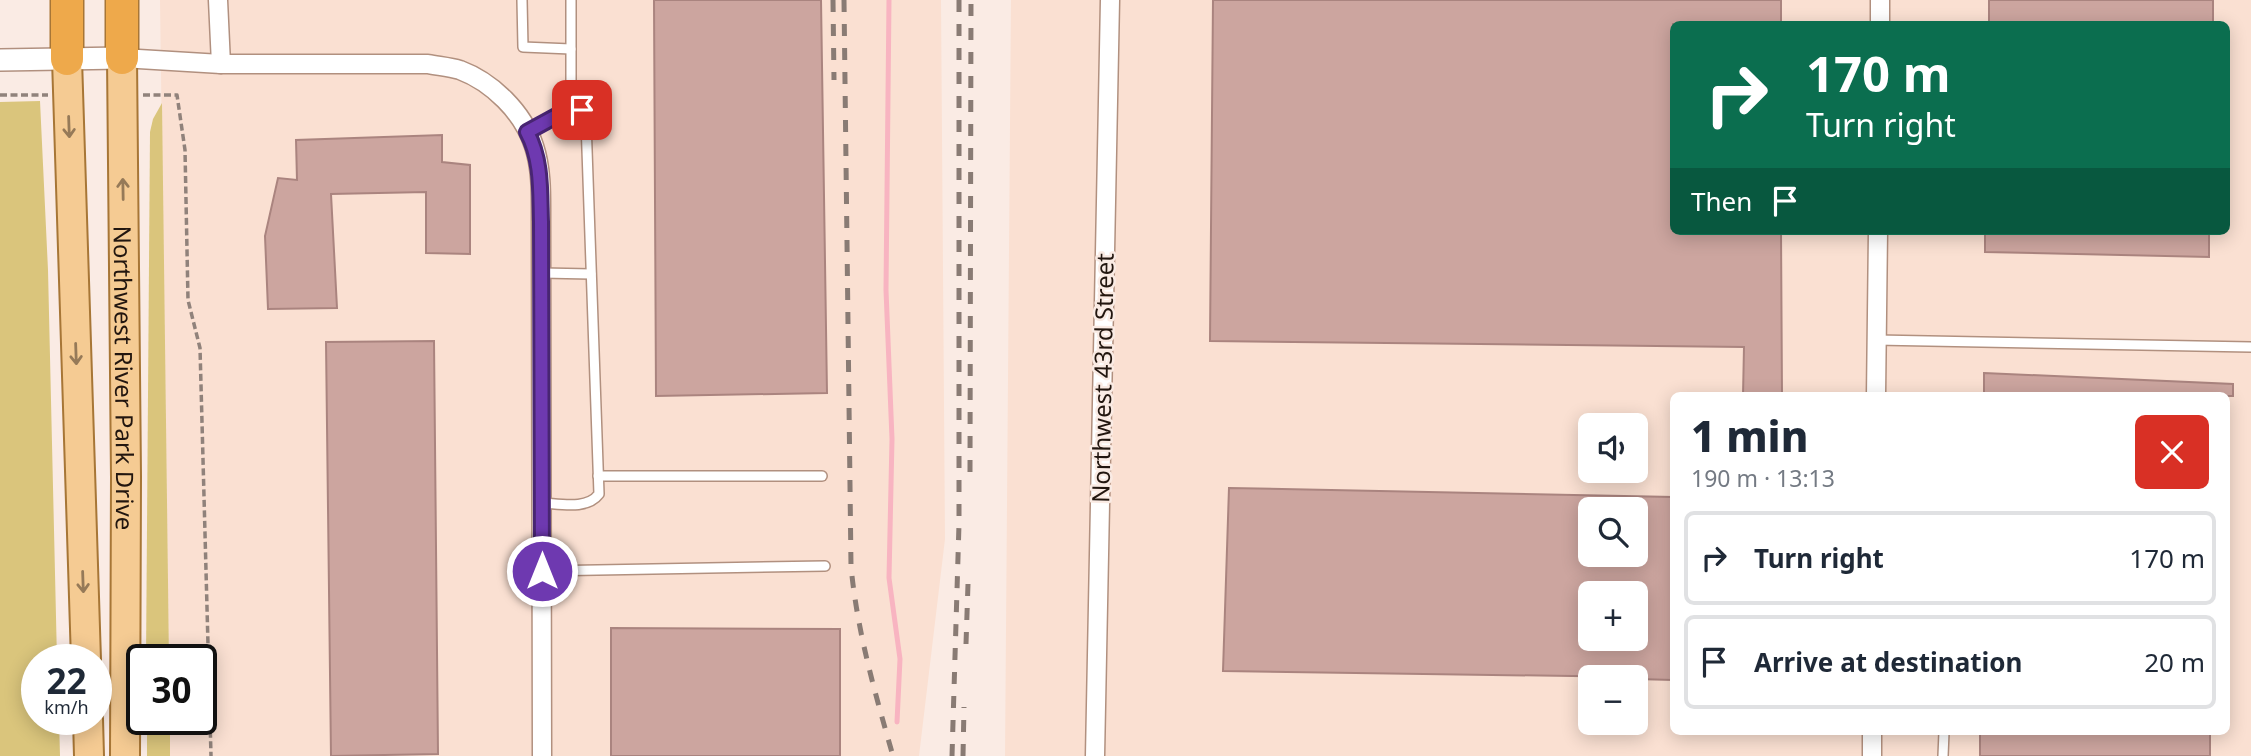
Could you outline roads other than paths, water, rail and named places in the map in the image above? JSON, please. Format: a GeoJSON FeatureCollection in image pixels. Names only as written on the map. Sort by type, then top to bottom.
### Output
{"type":"FeatureCollection","features":[{"type":"Feature","properties":{"kind":"highway","name":"Northwest River Park Drive"},"geometry":{"type":"LineString","coordinates":[[67,0],[67,59]]}},
{"type":"Feature","properties":{"kind":"highway","name":"Northwest River Park Drive"},"geometry":{"type":"LineString","coordinates":[[122,0],[122,58]]}},
{"type":"Feature","properties":{"kind":"main road","name":"Northwest River Park Drive"},"geometry":{"type":"LineString","coordinates":[[122,58],[126,477],[125,756]]}},
{"type":"Feature","properties":{"kind":"main road","name":"Northwest River Park Drive"},"geometry":{"type":"LineString","coordinates":[[67,59],[85,644]]}},
{"type":"Feature","properties":{"kind":"main road"},"geometry":{"type":"LineString","coordinates":[[88,735],[89,756]]}},
{"type":"Feature","properties":{"kind":"street"},"geometry":{"type":"LineString","coordinates":[[218,0],[221,64]]}},
{"type":"Feature","properties":{"kind":"street","name":"Northwest 43rd Street"},"geometry":{"type":"LineString","coordinates":[[1095,756],[1110,0]]}},
{"type":"Feature","properties":{"kind":"street"},"geometry":{"type":"LineString","coordinates":[[1880,0],[1880,21]]}},
{"type":"Feature","properties":{"kind":"street"},"geometry":{"type":"LineString","coordinates":[[0,60],[122,58],[221,64],[428,64],[458,69],[486,82],[508,102],[534,144],[540,172],[542,756]]}},
{"type":"Feature","properties":{"kind":"street"},"geometry":{"type":"LineString","coordinates":[[1876,392],[1878,235]]}},
{"type":"Feature","properties":{"kind":"street"},"geometry":{"type":"LineString","coordinates":[[1872,735],[1872,756]]}},
{"type":"Feature","properties":{"kind":"lane"},"geometry":{"type":"LineString","coordinates":[[522,0],[523,47],[571,50]]}},
{"type":"Feature","properties":{"kind":"lane"},"geometry":{"type":"LineString","coordinates":[[571,0],[571,108]]}},
{"type":"Feature","properties":{"kind":"lane"},"geometry":{"type":"LineString","coordinates":[[527,132],[571,108],[582,110],[586,121],[599,494],[586,504],[542,503]]}},
{"type":"Feature","properties":{"kind":"lane"},"geometry":{"type":"LineString","coordinates":[[542,273],[591,274]]}},
{"type":"Feature","properties":{"kind":"lane"},"geometry":{"type":"LineString","coordinates":[[1877,340],[2251,347]]}},
{"type":"Feature","properties":{"kind":"lane"},"geometry":{"type":"LineString","coordinates":[[598,476],[822,476]]}},
{"type":"Feature","properties":{"kind":"lane"},"geometry":{"type":"LineString","coordinates":[[542,571],[825,566]]}},
{"type":"Feature","properties":{"kind":"lane"},"geometry":{"type":"LineString","coordinates":[[1943,756],[1944,735]]}},
{"type":"Feature","properties":{"kind":"waterway"},"geometry":{"type":"LineString","coordinates":[[889,0],[886,290],[892,439],[889,578],[900,659],[897,722]]}},
{"type":"Feature","properties":{"kind":"railway"},"geometry":{"type":"LineString","coordinates":[[833,0],[834,80]]}},
{"type":"Feature","properties":{"kind":"railway"},"geometry":{"type":"LineString","coordinates":[[844,0],[851,566],[862,638],[893,756]]}},
{"type":"Feature","properties":{"kind":"railway"},"geometry":{"type":"LineString","coordinates":[[952,756],[959,524],[959,0]]}},
{"type":"Feature","properties":{"kind":"railway"},"geometry":{"type":"LineString","coordinates":[[970,472],[971,0]]}},
{"type":"Feature","properties":{"kind":"railway"},"geometry":{"type":"LineString","coordinates":[[966,644],[968,584]]}},
{"type":"Feature","properties":{"kind":"railway"},"geometry":{"type":"LineString","coordinates":[[963,756],[964,707]]}}]}
